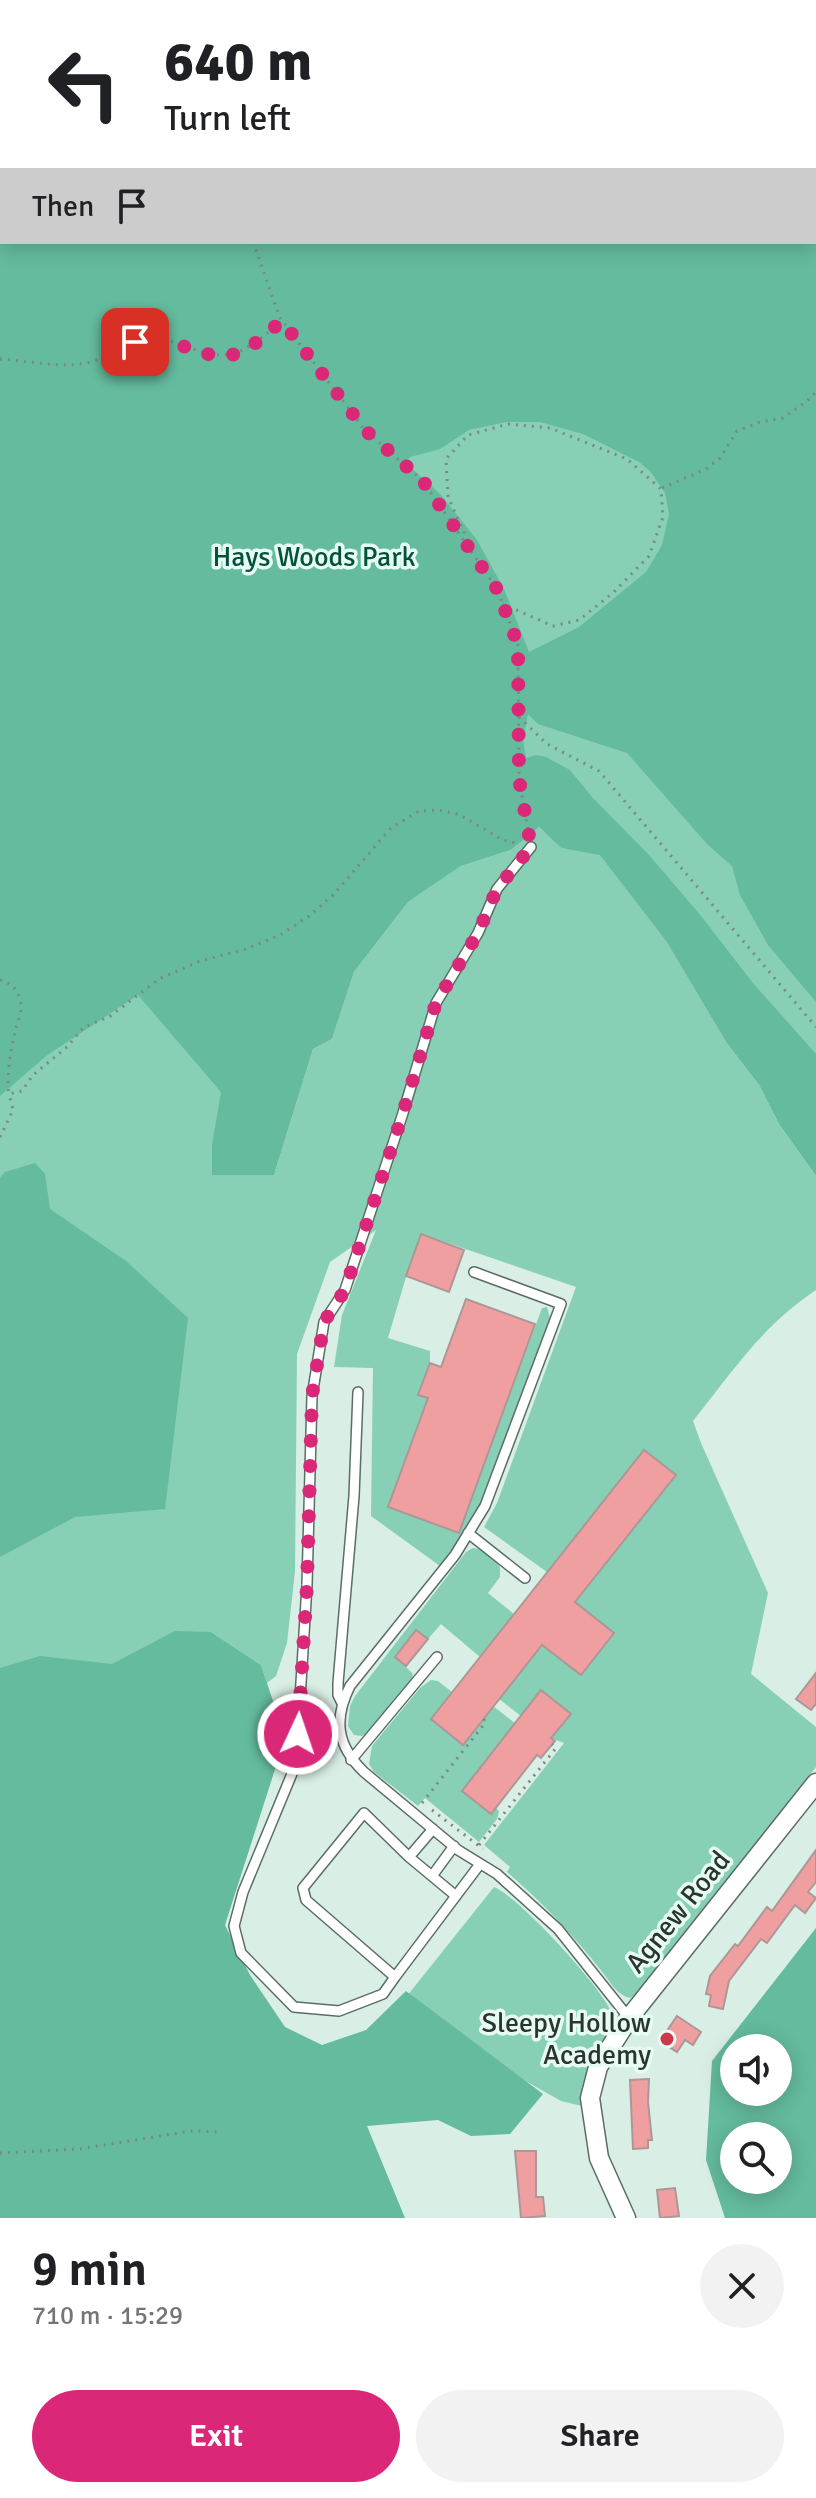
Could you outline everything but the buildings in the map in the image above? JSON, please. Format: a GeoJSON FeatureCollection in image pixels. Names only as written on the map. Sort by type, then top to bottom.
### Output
{"type":"FeatureCollection","features":[{"type":"Feature","properties":{"kind":"street","name":"Agnew Road"},"geometry":{"type":"LineString","coordinates":[[626,2218],[599,2158],[590,2098],[598,2067],[629,2018],[816,1783]]}},
{"type":"Feature","properties":{"kind":"lane"},"geometry":{"type":"LineString","coordinates":[[480,1864],[383,1994],[339,2011],[294,2007],[241,1953],[234,1926],[243,1892],[296,1764],[307,1585],[312,1396],[324,1322],[345,1290],[436,1003],[478,933],[497,889],[531,847]]}},
{"type":"Feature","properties":{"kind":"lane"},"geometry":{"type":"LineString","coordinates":[[474,1272],[561,1304],[485,1506],[455,1555],[350,1686],[342,1703],[339,1721],[342,1741],[351,1760],[454,1846],[497,1874],[558,1929],[629,2018]]}},
{"type":"Feature","properties":{"kind":"lane"},"geometry":{"type":"LineString","coordinates":[[342,1703],[338,1683],[354,1496],[358,1392]]}},
{"type":"Feature","properties":{"kind":"lane"},"geometry":{"type":"LineString","coordinates":[[468,1533],[525,1578]]}},
{"type":"Feature","properties":{"kind":"lane"},"geometry":{"type":"LineString","coordinates":[[351,1760],[437,1657]]}},
{"type":"Feature","properties":{"kind":"lane"},"geometry":{"type":"LineString","coordinates":[[395,1977],[306,1900],[303,1888],[364,1813],[409,1857],[456,1896]]}},
{"type":"Feature","properties":{"kind":"lane"},"geometry":{"type":"LineString","coordinates":[[409,1857],[433,1829]]}},
{"type":"Feature","properties":{"kind":"lane"},"geometry":{"type":"LineString","coordinates":[[432,1876],[454,1846]]}},
{"type":"Feature","properties":{"kind":"path"},"geometry":{"type":"LineString","coordinates":[[9,1094],[22,1091],[33,1075],[67,1047],[84,1027],[109,1017],[159,979],[200,961],[246,949],[280,935],[309,916],[333,895],[391,828],[419,811],[438,810],[458,814],[503,840],[531,847],[519,779],[518,645],[497,589],[423,481],[365,430],[282,321],[254,244]]}},
{"type":"Feature","properties":{"kind":"path"},"geometry":{"type":"LineString","coordinates":[[0,359],[59,366],[78,365],[96,361],[135,342],[156,339],[178,343],[206,355],[224,357],[241,351],[282,321]]}},
{"type":"Feature","properties":{"kind":"path"},"geometry":{"type":"LineString","coordinates":[[661,489],[706,469],[720,458],[737,431],[760,422],[783,418],[816,392]]}},
{"type":"Feature","properties":{"kind":"path"},"geometry":{"type":"LineString","coordinates":[[475,558],[448,497],[446,459],[468,435],[508,424],[550,428],[627,459],[661,489],[663,517],[649,556],[614,592],[579,620],[553,626],[503,604]]}},
{"type":"Feature","properties":{"kind":"path"},"geometry":{"type":"LineString","coordinates":[[519,717],[547,744],[599,771],[816,1027]]}},
{"type":"Feature","properties":{"kind":"path"},"geometry":{"type":"LineString","coordinates":[[0,980],[15,988],[21,1009],[14,1035],[8,1085],[13,1110],[0,1137]]}},
{"type":"Feature","properties":{"kind":"path"},"geometry":{"type":"LineString","coordinates":[[484,1719],[485,1723],[422,1802],[489,1854]]}},
{"type":"Feature","properties":{"kind":"path"},"geometry":{"type":"LineString","coordinates":[[479,1846],[556,1748],[552,1744]]}},
{"type":"Feature","properties":{"kind":"path"},"geometry":{"type":"LineString","coordinates":[[0,2153],[79,2149],[191,2131],[219,2132]]}},
{"type":"Feature","properties":{"kind":"green space","name":"Hays Woods Park"},"geometry":{"type":"Polygon","coordinates":[[[0,244],[816,244],[816,1078],[570,770],[276,997],[274,1175],[313,1049],[332,1039],[354,972],[408,902],[461,866],[511,850],[539,827],[561,848],[600,854],[666,941],[726,1042],[759,1085],[779,1124],[816,1176],[816,1290],[764,1334],[693,1421],[768,1593],[751,1674],[816,1727],[816,1767],[636,1995],[630,1998],[615,1988],[558,1920],[507,1872],[510,1867],[484,1845],[564,1743],[551,1738],[571,1714],[541,1690],[521,1716],[499,1699],[545,1641],[551,1652],[581,1675],[614,1634],[575,1602],[644,1450],[547,1572],[484,1527],[497,1503],[576,1287],[422,1234],[388,1338],[430,1351],[430,1363],[418,1394],[428,1398],[388,1507],[459,1533],[542,1308],[547,1307],[550,1318],[480,1504],[440,1566],[371,1516],[373,1368],[334,1367],[342,1315],[376,1230],[330,1262],[297,1354],[295,1571],[287,1643],[276,1676],[267,1683],[261,1665],[211,1632],[0,1798],[0,244]]]}},
{"type":"Feature","properties":{"kind":"green space","name":"Hays Woods Park"},"geometry":{"type":"Polygon","coordinates":[[[0,244],[816,244],[816,1002],[768,945],[740,895],[732,866],[707,844],[627,753],[538,724],[528,714],[523,740],[526,758],[536,755],[546,757],[570,770],[649,855],[752,982],[816,1054],[816,1176],[779,1124],[759,1085],[726,1042],[666,941],[600,855],[561,848],[539,827],[511,850],[461,866],[408,902],[354,972],[332,1039],[313,1049],[274,1175],[212,1175],[212,1145],[221,1092],[138,995],[46,1056],[0,1096],[0,244]],[[506,422],[469,430],[440,449],[410,457],[406,463],[441,495],[477,540],[504,589],[529,652],[579,627],[646,572],[662,545],[669,514],[665,493],[650,471],[639,462],[583,434],[540,422],[506,422]]]}},
{"type":"Feature","properties":{"kind":"green space"},"geometry":{"type":"Polygon","coordinates":[[[35,1163],[45,1174],[50,1209],[126,1261],[188,1318],[165,1509],[75,1517],[0,1557],[0,1178],[5,1172],[35,1163]]]}},
{"type":"Feature","properties":{"kind":"green space"},"geometry":{"type":"Polygon","coordinates":[[[473,1548],[488,1554],[500,1567],[500,1577],[488,1593],[514,1614],[480,1657],[441,1624],[428,1639],[416,1630],[395,1656],[413,1674],[411,1684],[370,1733],[354,1735],[348,1726],[350,1706],[355,1696],[466,1552],[473,1548]]]}},
{"type":"Feature","properties":{"kind":"green space"},"geometry":{"type":"Polygon","coordinates":[[[175,1631],[211,1632],[261,1665],[273,1701],[278,1760],[225,1925],[250,1975],[285,2027],[322,2045],[366,2030],[406,1991],[543,2094],[510,2134],[471,2136],[438,2120],[367,2126],[405,2218],[0,2218],[0,1668],[40,1656],[112,1664],[175,1631]]]}},
{"type":"Feature","properties":{"kind":"green space"},"geometry":{"type":"Polygon","coordinates":[[[431,1680],[438,1681],[452,1692],[431,1719],[462,1744],[493,1706],[516,1724],[462,1791],[490,1814],[496,1808],[499,1811],[497,1819],[479,1842],[425,1798],[418,1806],[374,1772],[369,1764],[372,1746],[420,1688],[431,1680]]]}},
{"type":"Feature","properties":{"kind":"green space"},"geometry":{"type":"Polygon","coordinates":[[[494,1887],[522,1908],[562,1947],[597,1990],[614,2019],[590,2067],[582,2106],[561,2101],[485,2058],[407,1996],[494,1887]]]}},
{"type":"Feature","properties":{"kind":"green space"},"geometry":{"type":"Polygon","coordinates":[[[816,1928],[816,2218],[725,2218],[706,2160],[712,2061],[720,2051],[720,2106],[792,2106],[792,2034],[733,2034],[816,1928]]]}},
{"type":"Feature","properties":{"kind":"place","name":"Sleepy Hollow Academy"},"geometry":{"type":"Point","coordinates":[667,2039]}},
{"type":"Feature","properties":{"kind":"route"},"geometry":{"type":"LineString","coordinates":[[135,342],[156,339],[178,343],[206,355],[224,357],[241,351],[282,321],[365,430],[423,481],[497,589],[518,645],[517,750],[531,847],[497,889],[478,933],[436,1003],[345,1290],[324,1322],[312,1396],[307,1585],[298,1734]]}}]}
